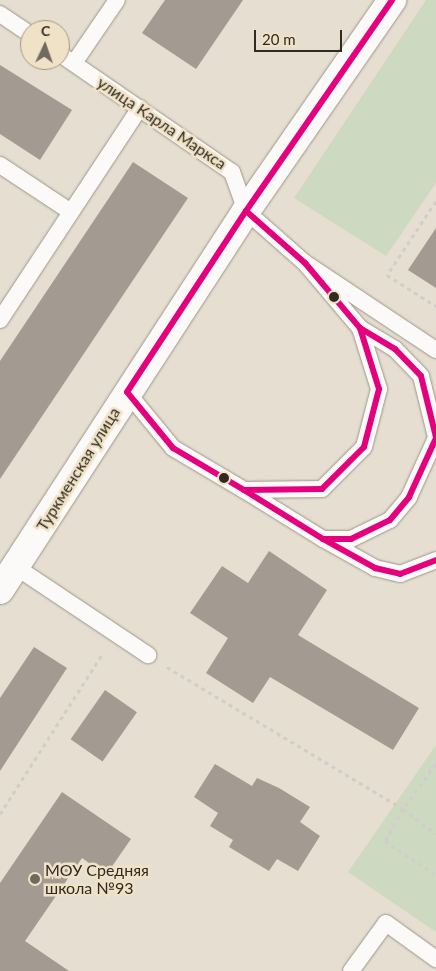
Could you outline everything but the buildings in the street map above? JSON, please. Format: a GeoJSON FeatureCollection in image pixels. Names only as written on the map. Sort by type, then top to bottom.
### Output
{"type":"FeatureCollection","features":[{"type":"Feature","properties":{"kind":"street","name":"Туркменская улица"},"geometry":{"type":"LineString","coordinates":[[0,590],[246,211],[392,0]]}},
{"type":"Feature","properties":{"kind":"lane"},"geometry":{"type":"LineString","coordinates":[[74,63],[117,0]]}},
{"type":"Feature","properties":{"kind":"lane"},"geometry":{"type":"LineString","coordinates":[[0,14],[20,27]]}},
{"type":"Feature","properties":{"kind":"lane","name":"улица Карла Маркса"},"geometry":{"type":"LineString","coordinates":[[70,60],[232,172],[246,211],[305,263],[436,350]]}},
{"type":"Feature","properties":{"kind":"lane"},"geometry":{"type":"LineString","coordinates":[[0,320],[140,108]]}},
{"type":"Feature","properties":{"kind":"lane"},"geometry":{"type":"LineString","coordinates":[[0,165],[71,212]]}},
{"type":"Feature","properties":{"kind":"lane"},"geometry":{"type":"LineString","coordinates":[[305,263],[360,328],[436,377]]}},
{"type":"Feature","properties":{"kind":"lane"},"geometry":{"type":"LineString","coordinates":[[244,490],[322,489],[364,447],[379,389],[360,328]]}},
{"type":"Feature","properties":{"kind":"lane"},"geometry":{"type":"LineString","coordinates":[[323,539],[351,539],[390,520],[409,497],[436,437],[421,376],[395,349]]}},
{"type":"Feature","properties":{"kind":"lane"},"geometry":{"type":"LineString","coordinates":[[127,392],[173,448],[323,539],[375,568],[400,574],[436,560]]}},
{"type":"Feature","properties":{"kind":"lane"},"geometry":{"type":"LineString","coordinates":[[16,567],[148,655]]}},
{"type":"Feature","properties":{"kind":"lane"},"geometry":{"type":"LineString","coordinates":[[351,971],[386,923],[436,959]]}},
{"type":"Feature","properties":{"kind":"path"},"geometry":{"type":"LineString","coordinates":[[436,201],[387,274],[436,306]]}},
{"type":"Feature","properties":{"kind":"path"},"geometry":{"type":"LineString","coordinates":[[0,814],[115,633]]}},
{"type":"Feature","properties":{"kind":"path"},"geometry":{"type":"LineString","coordinates":[[148,655],[403,809],[436,834]]}},
{"type":"Feature","properties":{"kind":"path"},"geometry":{"type":"LineString","coordinates":[[436,764],[403,809],[385,841],[436,875]]}},
{"type":"Feature","properties":{"kind":"green space"},"geometry":{"type":"Polygon","coordinates":[[[426,0],[436,0],[436,183],[386,256],[294,198],[426,0]]]}},
{"type":"Feature","properties":{"kind":"green space"},"geometry":{"type":"Polygon","coordinates":[[[436,745],[436,932],[348,872],[436,745]]]}},
{"type":"Feature","properties":{"kind":"transit line"},"geometry":{"type":"LineString","coordinates":[[246,211],[392,0]]}},
{"type":"Feature","properties":{"kind":"transit line"},"geometry":{"type":"LineString","coordinates":[[246,211],[305,263],[360,328],[379,389],[364,447],[322,489],[244,490],[173,448],[127,392],[246,211]]}},
{"type":"Feature","properties":{"kind":"transit line"},"geometry":{"type":"LineString","coordinates":[[360,328],[395,349],[421,376],[436,437]]}},
{"type":"Feature","properties":{"kind":"transit line"},"geometry":{"type":"LineString","coordinates":[[244,490],[323,539],[351,539],[390,520],[409,497],[436,438]]}},
{"type":"Feature","properties":{"kind":"transit line"},"geometry":{"type":"LineString","coordinates":[[323,539],[375,568],[400,574],[436,560]]}},
{"type":"Feature","properties":{"kind":"place","name":"МОУ Средняя школа №93"},"geometry":{"type":"Point","coordinates":[35,879]}}]}
